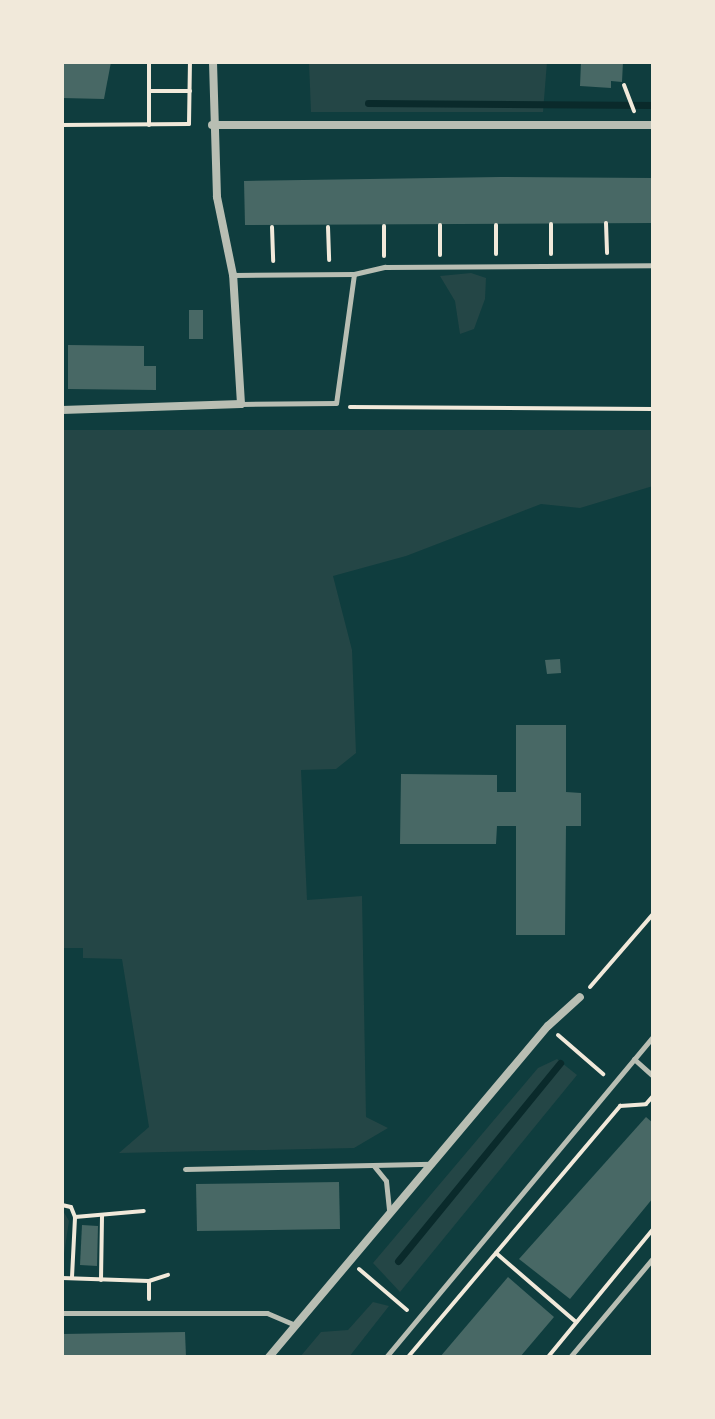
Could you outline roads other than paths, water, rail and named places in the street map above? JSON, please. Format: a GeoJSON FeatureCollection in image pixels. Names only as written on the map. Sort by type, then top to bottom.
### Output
{"type":"FeatureCollection","features":[{"type":"Feature","properties":{"kind":"street"},"geometry":{"type":"LineString","coordinates":[[62,410],[241,404],[233,275],[217,197],[212,125],[213,62]]}},
{"type":"Feature","properties":{"kind":"street"},"geometry":{"type":"LineString","coordinates":[[212,125],[653,125]]}},
{"type":"Feature","properties":{"kind":"street"},"geometry":{"type":"LineString","coordinates":[[269,1357],[548,1026],[580,997]]}},
{"type":"Feature","properties":{"kind":"lane"},"geometry":{"type":"LineString","coordinates":[[233,275],[354,274],[385,267],[653,265]]}},
{"type":"Feature","properties":{"kind":"lane"},"geometry":{"type":"LineString","coordinates":[[241,404],[336,403],[354,274]]}},
{"type":"Feature","properties":{"kind":"lane"},"geometry":{"type":"LineString","coordinates":[[386,1357],[653,1036]]}},
{"type":"Feature","properties":{"kind":"lane"},"geometry":{"type":"LineString","coordinates":[[634,1059],[653,1076]]}},
{"type":"Feature","properties":{"kind":"lane"},"geometry":{"type":"LineString","coordinates":[[185,1169],[433,1164]]}},
{"type":"Feature","properties":{"kind":"lane"},"geometry":{"type":"LineString","coordinates":[[373,1166],[386,1181],[389,1215]]}},
{"type":"Feature","properties":{"kind":"lane"},"geometry":{"type":"LineString","coordinates":[[570,1357],[653,1258]]}},
{"type":"Feature","properties":{"kind":"lane"},"geometry":{"type":"LineString","coordinates":[[62,1313],[267,1313],[295,1325]]}},
{"type":"Feature","properties":{"kind":"waterway"},"geometry":{"type":"LineString","coordinates":[[368,103],[653,105]]}},
{"type":"Feature","properties":{"kind":"waterway"},"geometry":{"type":"LineString","coordinates":[[398,1261],[560,1063]]}}]}
